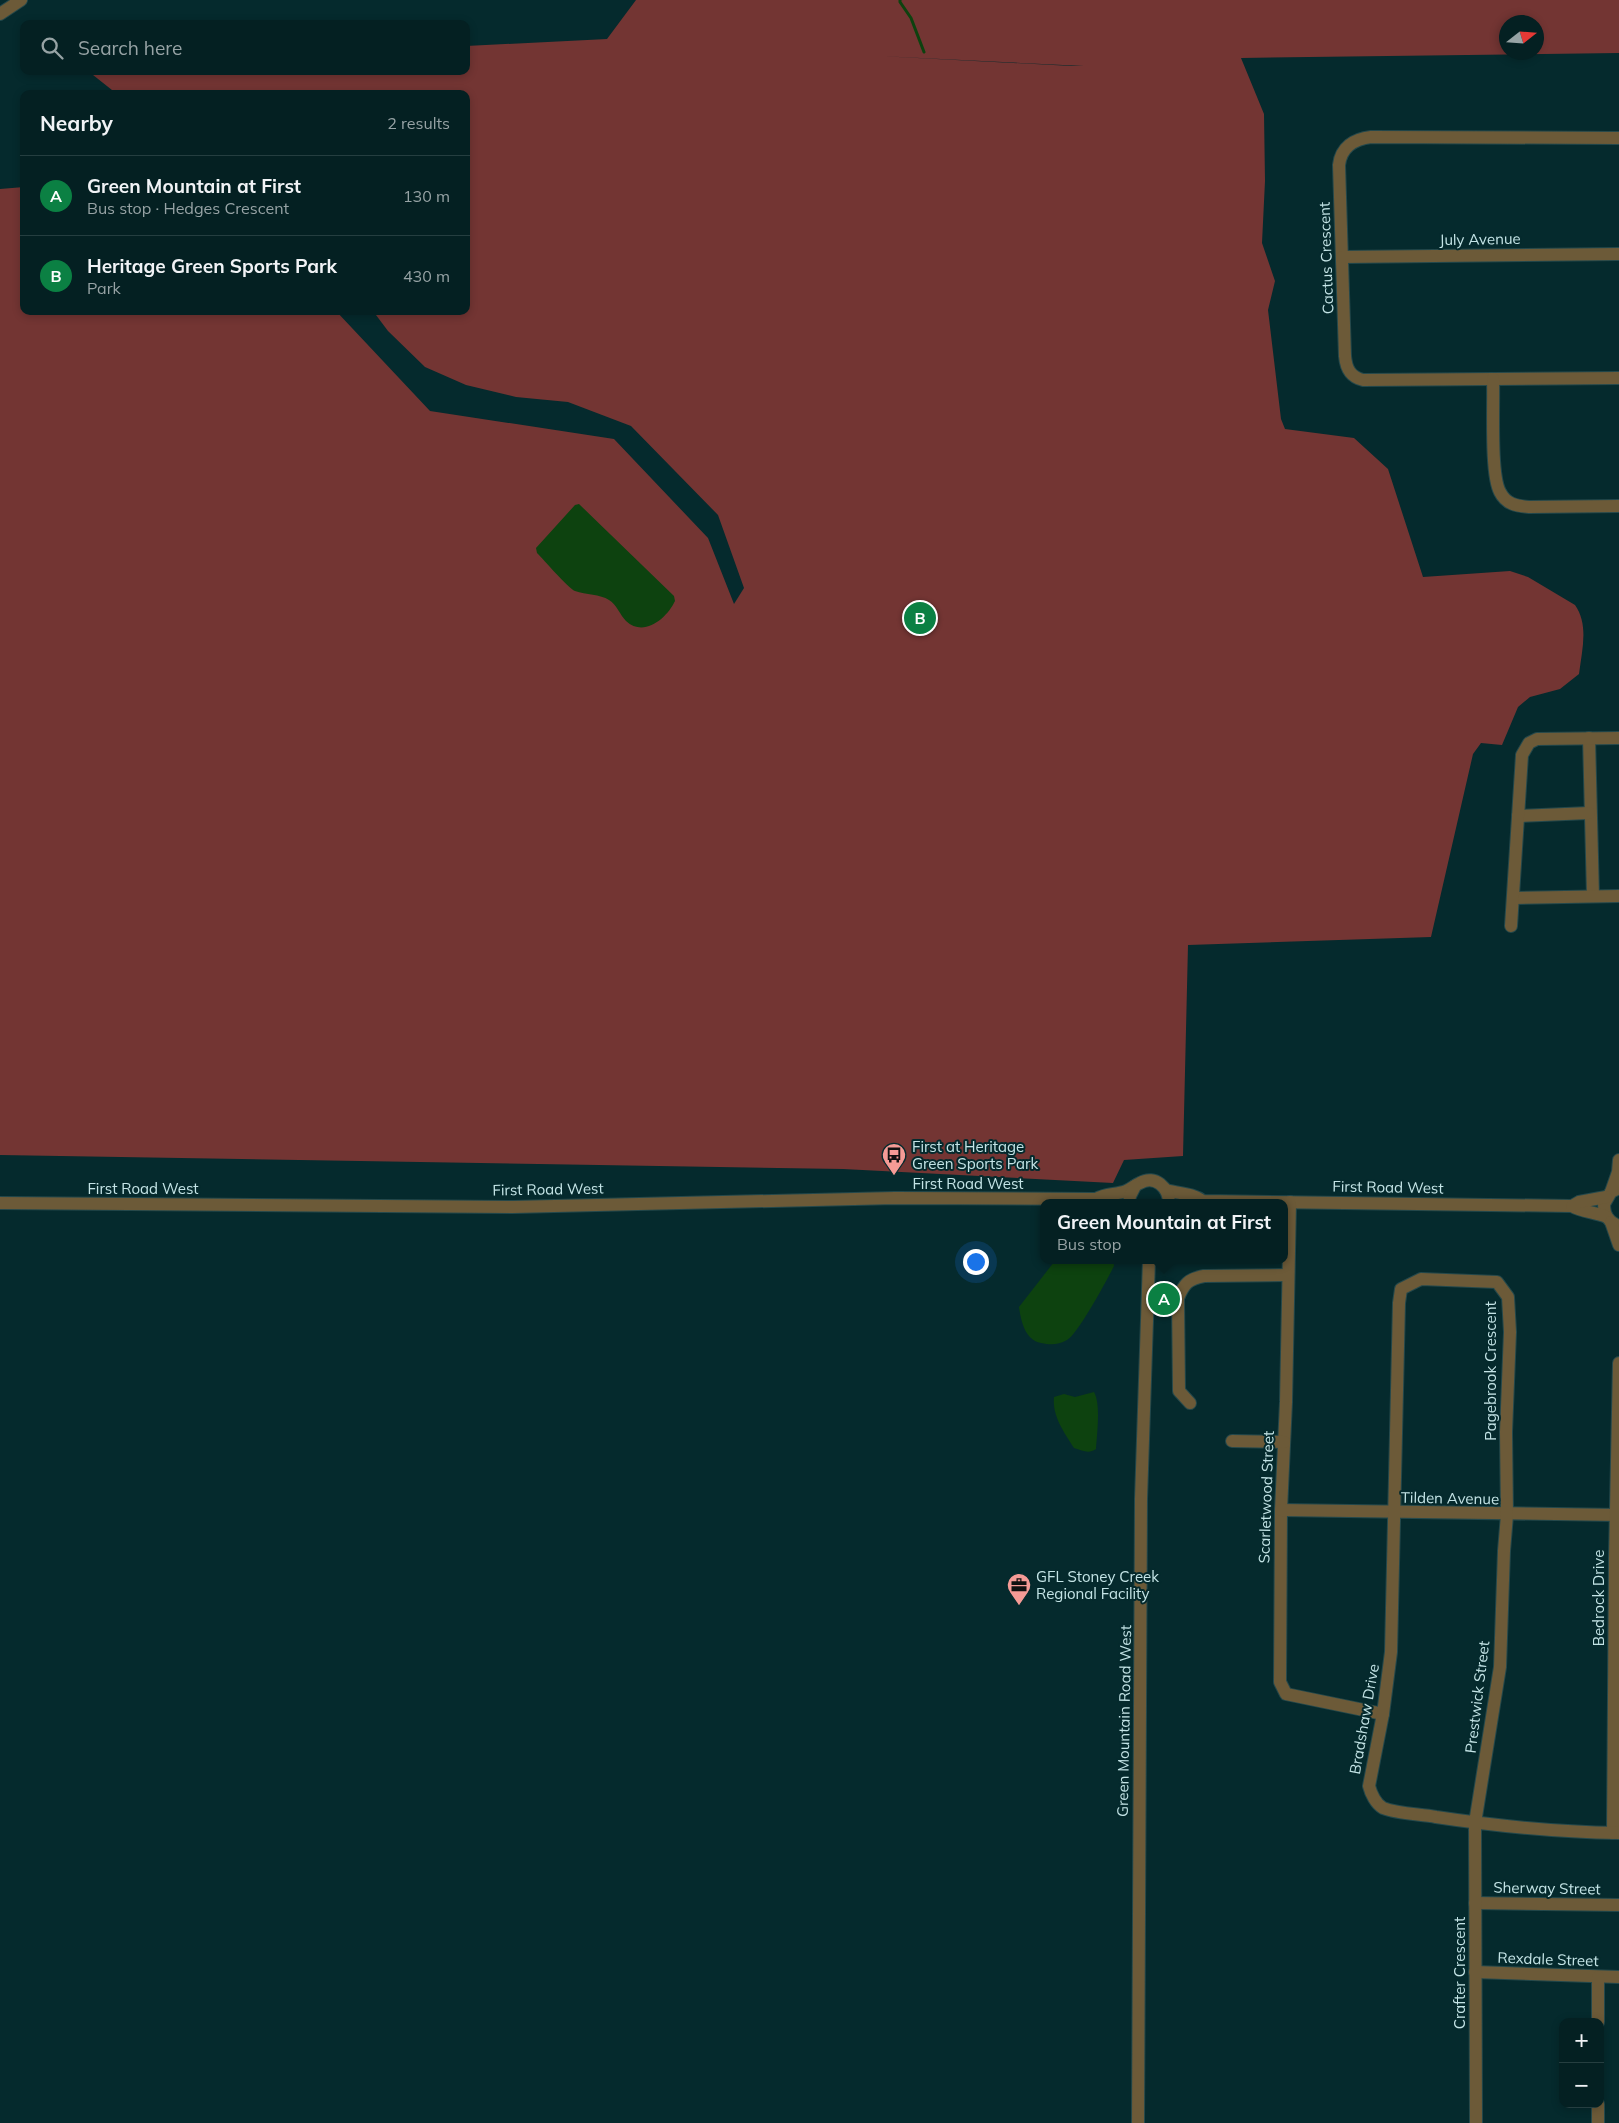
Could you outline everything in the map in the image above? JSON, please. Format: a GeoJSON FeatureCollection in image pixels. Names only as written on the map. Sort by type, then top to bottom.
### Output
{"type":"FeatureCollection","features":[{"type":"Feature","properties":{"kind":"street"},"geometry":{"type":"LineString","coordinates":[[0,14],[21,0]]}},
{"type":"Feature","properties":{"kind":"street","name":"Cactus Crescent"},"geometry":{"type":"LineString","coordinates":[[1619,138],[1371,136],[1355,140],[1346,148],[1340,160],[1344,356],[1347,367],[1353,376],[1363,380],[1619,378]]}},
{"type":"Feature","properties":{"kind":"street","name":"July Avenue"},"geometry":{"type":"LineString","coordinates":[[1342,257],[1619,254]]}},
{"type":"Feature","properties":{"kind":"street"},"geometry":{"type":"LineString","coordinates":[[1493,379],[1495,475],[1500,493],[1506,500],[1518,506],[1529,507],[1619,506]]}},
{"type":"Feature","properties":{"kind":"street"},"geometry":{"type":"LineString","coordinates":[[1589,738],[1593,896]]}},
{"type":"Feature","properties":{"kind":"street"},"geometry":{"type":"LineString","coordinates":[[1511,926],[1522,755],[1529,743],[1537,739],[1619,738]]}},
{"type":"Feature","properties":{"kind":"street"},"geometry":{"type":"LineString","coordinates":[[1518,816],[1590,813]]}},
{"type":"Feature","properties":{"kind":"street"},"geometry":{"type":"LineString","coordinates":[[1513,898],[1619,896]]}},
{"type":"Feature","properties":{"kind":"street"},"geometry":{"type":"LineString","coordinates":[[1619,1160],[1612,1192],[1604,1204],[1619,1245]]}},
{"type":"Feature","properties":{"kind":"street","name":"First Road West"},"geometry":{"type":"LineString","coordinates":[[1100,1199],[1105,1194],[1125,1191],[1140,1182],[1151,1180],[1157,1182],[1166,1190],[1184,1195],[1195,1195],[1199,1199]]}},
{"type":"Feature","properties":{"kind":"street"},"geometry":{"type":"LineString","coordinates":[[1131,1199],[1135,1186]]}},
{"type":"Feature","properties":{"kind":"street"},"geometry":{"type":"LineString","coordinates":[[1166,1190],[1168,1199]]}},
{"type":"Feature","properties":{"kind":"street","name":"First Road West"},"geometry":{"type":"LineString","coordinates":[[1572,1206],[1612,1192]]}},
{"type":"Feature","properties":{"kind":"street","name":"First Road West"},"geometry":{"type":"LineString","coordinates":[[0,1203],[513,1207],[895,1198],[1040,1200]]}},
{"type":"Feature","properties":{"kind":"street","name":"First Road West"},"geometry":{"type":"LineString","coordinates":[[1290,1202],[1572,1206],[1579,1210],[1596,1212],[1612,1222]]}},
{"type":"Feature","properties":{"kind":"street","name":"Scarletwood Street"},"geometry":{"type":"LineString","coordinates":[[1290,1202],[1286,1402],[1281,1510],[1280,1682],[1286,1694],[1383,1714]]}},
{"type":"Feature","properties":{"kind":"street","name":"Green Mountain Road West"},"geometry":{"type":"LineString","coordinates":[[1138,2123],[1142,1640],[1141,1499],[1149,1264]]}},
{"type":"Feature","properties":{"kind":"street"},"geometry":{"type":"LineString","coordinates":[[1190,1403],[1180,1391],[1178,1298],[1183,1285],[1195,1278],[1204,1276],[1288,1275]]}},
{"type":"Feature","properties":{"kind":"street","name":"Pagebrook Crescent"},"geometry":{"type":"LineString","coordinates":[[1394,1513],[1401,1289],[1421,1279],[1497,1282],[1508,1297],[1510,1332],[1506,1432],[1507,1515]]}},
{"type":"Feature","properties":{"kind":"street","name":"Bedrock Drive"},"geometry":{"type":"LineString","coordinates":[[1616,1833],[1619,1363]]}},
{"type":"Feature","properties":{"kind":"street"},"geometry":{"type":"LineString","coordinates":[[1232,1441],[1284,1442]]}},
{"type":"Feature","properties":{"kind":"street","name":"Tilden Avenue"},"geometry":{"type":"LineString","coordinates":[[1281,1510],[1507,1515],[1617,1515]]}},
{"type":"Feature","properties":{"kind":"street","name":"Bradshaw Drive"},"geometry":{"type":"LineString","coordinates":[[1394,1513],[1391,1652],[1383,1714],[1368,1786],[1372,1796],[1382,1807],[1475,1823],[1616,1833]]}},
{"type":"Feature","properties":{"kind":"street","name":"Prestwick Street"},"geometry":{"type":"LineString","coordinates":[[1475,1823],[1500,1667],[1507,1515]]}},
{"type":"Feature","properties":{"kind":"street","name":"Crafter Crescent"},"geometry":{"type":"LineString","coordinates":[[1475,1823],[1476,2123]]}},
{"type":"Feature","properties":{"kind":"street","name":"Sherway Street"},"geometry":{"type":"LineString","coordinates":[[1475,1903],[1619,1905]]}},
{"type":"Feature","properties":{"kind":"street","name":"Rexdale Street"},"geometry":{"type":"LineString","coordinates":[[1476,1972],[1619,1977]]}},
{"type":"Feature","properties":{"kind":"street"},"geometry":{"type":"LineString","coordinates":[[1598,1977],[1598,2018]]}},
{"type":"Feature","properties":{"kind":"street"},"geometry":{"type":"LineString","coordinates":[[1598,2108],[1598,2123]]}},
{"type":"Feature","properties":{"kind":"shaded area"},"geometry":{"type":"Polygon","coordinates":[[[636,0],[1619,0],[1619,53],[1544,54],[1544,15],[1499,15],[1499,55],[1241,58],[1264,114],[1265,181],[1262,243],[1275,281],[1268,310],[1281,419],[1285,429],[1354,438],[1388,469],[1423,577],[1510,571],[1528,577],[1575,605],[1582,621],[1583,647],[1579,674],[1560,689],[1530,697],[1518,707],[1502,745],[1481,743],[1473,754],[1431,937],[1188,945],[1183,1156],[1124,1160],[1113,1183],[843,1169],[0,1155],[0,189],[20,187],[20,315],[340,315],[430,411],[614,439],[708,538],[734,604],[744,588],[718,515],[631,426],[568,402],[516,397],[466,385],[425,367],[388,331],[376,315],[470,315],[470,90],[112,90],[93,75],[470,75],[470,46],[607,39],[636,0]],[[879,56],[1072,66],[1084,66],[879,56]]]}},
{"type":"Feature","properties":{"kind":"shaded area"},"geometry":{"type":"Polygon","coordinates":[[[579,504],[674,596],[675,601],[666,614],[654,624],[647,627],[633,626],[626,621],[609,600],[575,591],[537,553],[536,548],[575,505],[579,504]]]}},
{"type":"Feature","properties":{"kind":"shaded area"},"geometry":{"type":"Polygon","coordinates":[[[1052,1264],[1114,1264],[1092,1306],[1078,1328],[1067,1340],[1051,1344],[1041,1343],[1031,1338],[1023,1324],[1019,1307],[1052,1264]]]}},
{"type":"Feature","properties":{"kind":"shaded area"},"geometry":{"type":"Polygon","coordinates":[[[1094,1392],[1098,1411],[1096,1449],[1086,1452],[1074,1448],[1063,1430],[1055,1411],[1054,1397],[1064,1394],[1075,1397],[1094,1392]]]}},
{"type":"Feature","properties":{"kind":"waterway"},"geometry":{"type":"LineString","coordinates":[[900,0],[911,18],[924,52]]}},
{"type":"Feature","properties":{"kind":"place","name":"Heritage Green Sports Park"},"geometry":{"type":"Point","coordinates":[920,618]}},
{"type":"Feature","properties":{"kind":"place","name":"First at Heritage Green Sports Park"},"geometry":{"type":"Point","coordinates":[894,1176]}},
{"type":"Feature","properties":{"kind":"place","name":"Green Mountain at First"},"geometry":{"type":"Point","coordinates":[1164,1299]}},
{"type":"Feature","properties":{"kind":"place","name":"GFL Stoney Creek Regional Facility"},"geometry":{"type":"Point","coordinates":[1019,1606]}}]}
